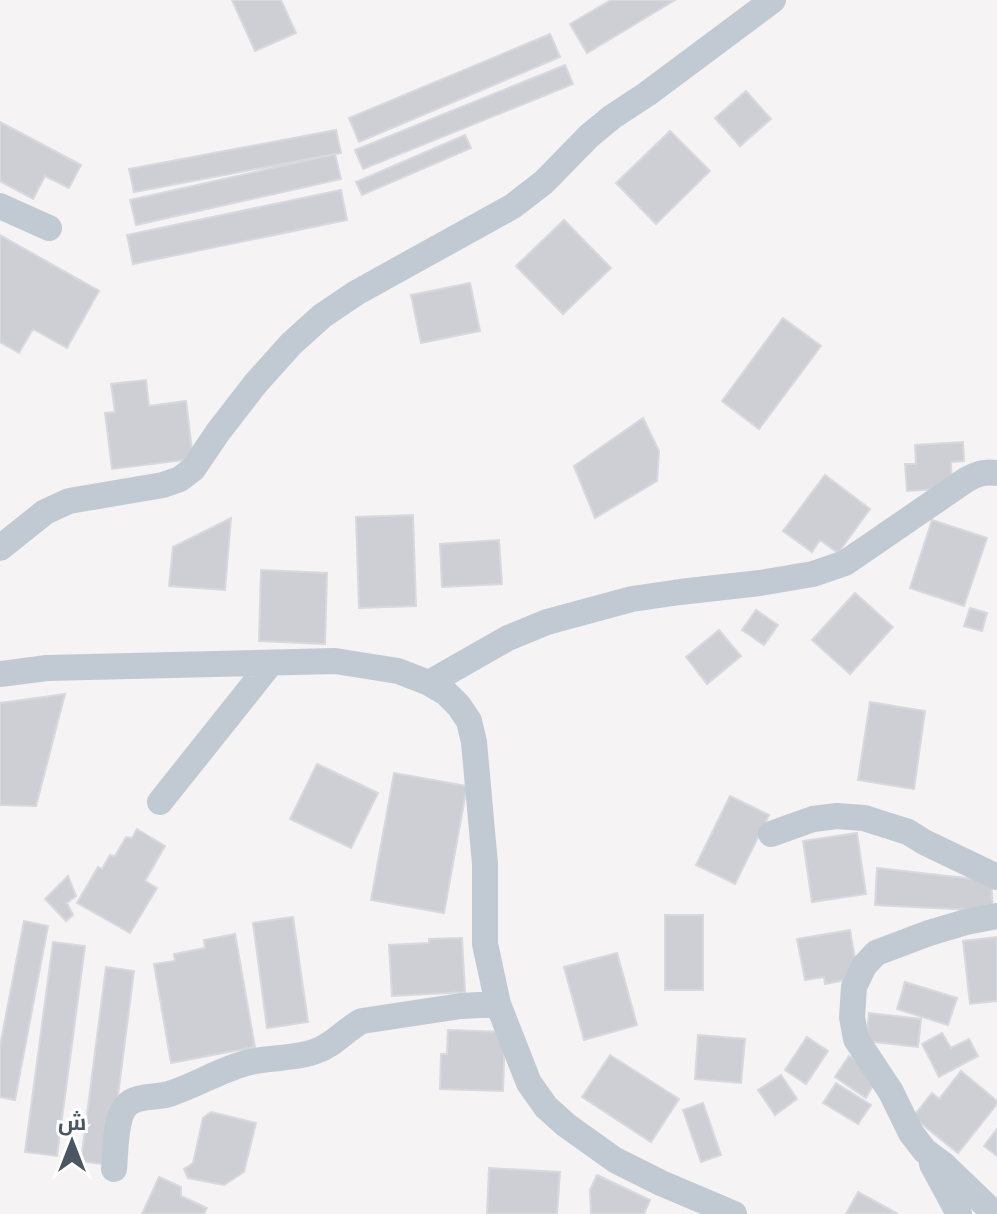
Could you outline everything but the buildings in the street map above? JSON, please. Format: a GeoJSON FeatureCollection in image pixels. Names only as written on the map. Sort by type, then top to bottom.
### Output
{"type":"FeatureCollection","features":[{"type":"Feature","properties":{"kind":"street"},"geometry":{"type":"LineString","coordinates":[[0,548],[45,512],[69,501],[163,485],[180,479],[193,469],[256,383],[291,344],[322,316],[356,293],[513,206],[544,182],[612,117],[773,0]]}},
{"type":"Feature","properties":{"kind":"street"},"geometry":{"type":"LineString","coordinates":[[0,206],[49,228]]}},
{"type":"Feature","properties":{"kind":"street"},"geometry":{"type":"LineString","coordinates":[[429,683],[508,638],[547,622],[632,599],[787,579],[845,563],[966,480],[978,473],[997,473]]}},
{"type":"Feature","properties":{"kind":"street"},"geometry":{"type":"LineString","coordinates":[[0,674],[61,668],[335,661],[398,671],[446,693],[459,706],[472,731],[485,864],[485,944],[498,1004],[529,1083],[546,1107],[566,1125],[615,1160],[734,1214]]}},
{"type":"Feature","properties":{"kind":"street"},"geometry":{"type":"LineString","coordinates":[[160,802],[270,664]]}},
{"type":"Feature","properties":{"kind":"street"},"geometry":{"type":"LineString","coordinates":[[771,834],[813,819],[837,816],[864,818],[908,832],[997,877]]}},
{"type":"Feature","properties":{"kind":"street"},"geometry":{"type":"LineString","coordinates":[[959,1214],[925,1151],[911,1133],[891,1092],[856,1039],[852,1017],[854,987],[864,966],[876,953],[929,933],[997,916]]}},
{"type":"Feature","properties":{"kind":"street"},"geometry":{"type":"LineString","coordinates":[[114,1169],[122,1112],[140,1098],[168,1094],[250,1062],[315,1052],[362,1021],[461,1006],[498,1004]]}},
{"type":"Feature","properties":{"kind":"street"},"geometry":{"type":"LineString","coordinates":[[925,1151],[995,1214]]}}]}
